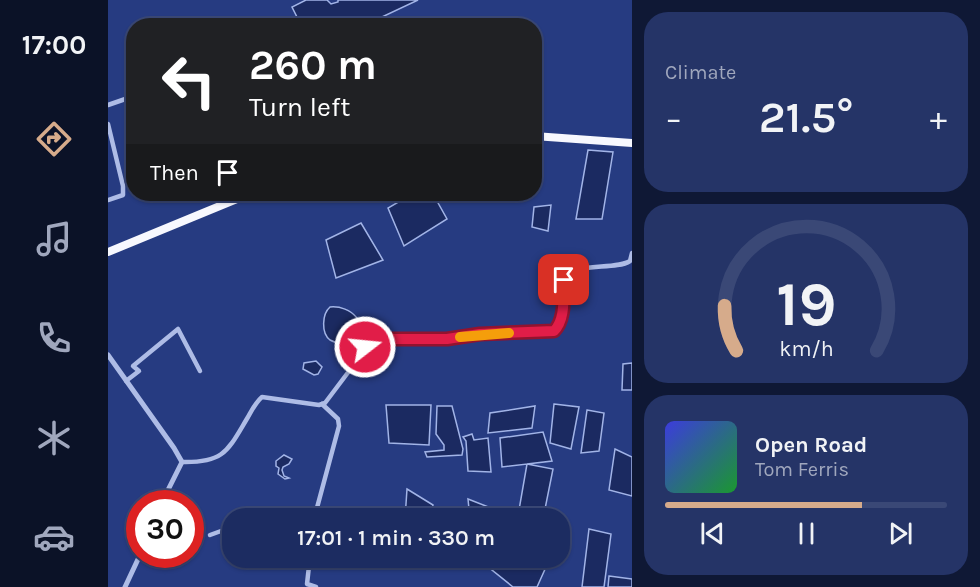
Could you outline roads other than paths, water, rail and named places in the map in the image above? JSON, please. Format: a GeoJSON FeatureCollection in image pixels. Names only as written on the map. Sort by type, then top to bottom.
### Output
{"type":"FeatureCollection","features":[{"type":"Feature","properties":{"kind":"highway"},"geometry":{"type":"LineString","coordinates":[[542,137],[632,143]]}},
{"type":"Feature","properties":{"kind":"highway"},"geometry":{"type":"LineString","coordinates":[[108,252],[232,201]]}},
{"type":"Feature","properties":{"kind":"street"},"geometry":{"type":"LineString","coordinates":[[108,105],[126,99]]}},
{"type":"Feature","properties":{"kind":"street"},"geometry":{"type":"LineString","coordinates":[[108,124],[123,186],[123,195],[108,200]]}},
{"type":"Feature","properties":{"kind":"street"},"geometry":{"type":"LineString","coordinates":[[322,404],[329,398],[368,344],[374,341],[447,339],[480,334],[554,331],[559,326],[562,315],[564,280],[570,272],[579,268],[622,265],[630,261],[632,252]]}},
{"type":"Feature","properties":{"kind":"street"},"geometry":{"type":"LineString","coordinates":[[126,381],[139,371],[132,366],[178,329],[200,371]]}},
{"type":"Feature","properties":{"kind":"street"},"geometry":{"type":"LineString","coordinates":[[108,355],[182,462]]}},
{"type":"Feature","properties":{"kind":"street"},"geometry":{"type":"LineString","coordinates":[[182,462],[207,460],[220,456],[230,447],[262,397],[322,404],[338,419],[339,426],[317,508]]}},
{"type":"Feature","properties":{"kind":"street"},"geometry":{"type":"LineString","coordinates":[[167,490],[182,462]]}},
{"type":"Feature","properties":{"kind":"street"},"geometry":{"type":"LineString","coordinates":[[210,535],[222,531]]}},
{"type":"Feature","properties":{"kind":"street"},"geometry":{"type":"LineString","coordinates":[[124,587],[134,568]]}},
{"type":"Feature","properties":{"kind":"street"},"geometry":{"type":"LineString","coordinates":[[309,568],[306,584],[316,587]]}},
{"type":"Feature","properties":{"kind":"water"},"geometry":{"type":"Polygon","coordinates":[[[306,0],[327,0],[331,4],[338,0],[418,0],[380,18],[298,18],[292,7],[306,0]]]}},
{"type":"Feature","properties":{"kind":"water"},"geometry":{"type":"Polygon","coordinates":[[[588,150],[613,152],[602,219],[576,219],[588,150]]]}},
{"type":"Feature","properties":{"kind":"water"},"geometry":{"type":"Polygon","coordinates":[[[400,201],[437,201],[447,219],[404,246],[388,208],[400,201]]]}},
{"type":"Feature","properties":{"kind":"water"},"geometry":{"type":"Polygon","coordinates":[[[551,205],[548,231],[532,227],[534,207],[551,205]]]}},
{"type":"Feature","properties":{"kind":"water"},"geometry":{"type":"Polygon","coordinates":[[[361,223],[383,260],[336,278],[326,240],[361,223]]]}},
{"type":"Feature","properties":{"kind":"water"},"geometry":{"type":"Polygon","coordinates":[[[330,307],[345,309],[356,317],[362,330],[359,345],[356,347],[339,343],[327,337],[324,324],[325,314],[330,307]]]}},
{"type":"Feature","properties":{"kind":"water"},"geometry":{"type":"Polygon","coordinates":[[[316,361],[322,367],[318,374],[314,375],[303,369],[304,363],[316,361]]]}},
{"type":"Feature","properties":{"kind":"water"},"geometry":{"type":"Polygon","coordinates":[[[632,363],[632,390],[622,390],[623,364],[632,363]]]}},
{"type":"Feature","properties":{"kind":"water"},"geometry":{"type":"Polygon","coordinates":[[[554,404],[579,407],[571,449],[550,443],[554,404]]]}},
{"type":"Feature","properties":{"kind":"water"},"geometry":{"type":"Polygon","coordinates":[[[386,405],[431,405],[429,445],[389,443],[386,405]]]}},
{"type":"Feature","properties":{"kind":"water"},"geometry":{"type":"Polygon","coordinates":[[[437,406],[452,406],[463,449],[462,455],[427,457],[425,452],[444,450],[444,445],[436,434],[437,406]]]}},
{"type":"Feature","properties":{"kind":"water"},"geometry":{"type":"Polygon","coordinates":[[[535,406],[532,428],[488,433],[490,413],[535,406]]]}},
{"type":"Feature","properties":{"kind":"water"},"geometry":{"type":"Polygon","coordinates":[[[587,410],[604,413],[599,451],[581,453],[587,410]]]}},
{"type":"Feature","properties":{"kind":"water"},"geometry":{"type":"Polygon","coordinates":[[[543,432],[552,461],[502,467],[500,438],[543,432]]]}},
{"type":"Feature","properties":{"kind":"water"},"geometry":{"type":"Polygon","coordinates":[[[472,434],[474,440],[488,438],[491,472],[468,471],[466,441],[463,437],[472,434]]]}},
{"type":"Feature","properties":{"kind":"water"},"geometry":{"type":"Polygon","coordinates":[[[615,449],[632,457],[632,496],[609,490],[615,449]]]}},
{"type":"Feature","properties":{"kind":"water"},"geometry":{"type":"Polygon","coordinates":[[[284,455],[292,459],[283,467],[284,476],[289,478],[285,479],[278,474],[279,468],[276,466],[276,461],[284,455]]]}},
{"type":"Feature","properties":{"kind":"water"},"geometry":{"type":"Polygon","coordinates":[[[527,464],[553,469],[545,508],[519,508],[527,464]]]}},
{"type":"Feature","properties":{"kind":"water"},"geometry":{"type":"Polygon","coordinates":[[[407,489],[433,505],[433,508],[406,508],[407,489]]]}},
{"type":"Feature","properties":{"kind":"water"},"geometry":{"type":"Polygon","coordinates":[[[468,499],[491,508],[469,508],[468,499]]]}},
{"type":"Feature","properties":{"kind":"water"},"geometry":{"type":"Polygon","coordinates":[[[589,529],[611,534],[604,587],[582,587],[589,529]]]}},
{"type":"Feature","properties":{"kind":"water"},"geometry":{"type":"Polygon","coordinates":[[[489,568],[546,568],[537,587],[513,587],[489,568]]]}},
{"type":"Feature","properties":{"kind":"water"},"geometry":{"type":"Polygon","coordinates":[[[609,576],[632,579],[632,587],[608,587],[609,576]]]}}]}
